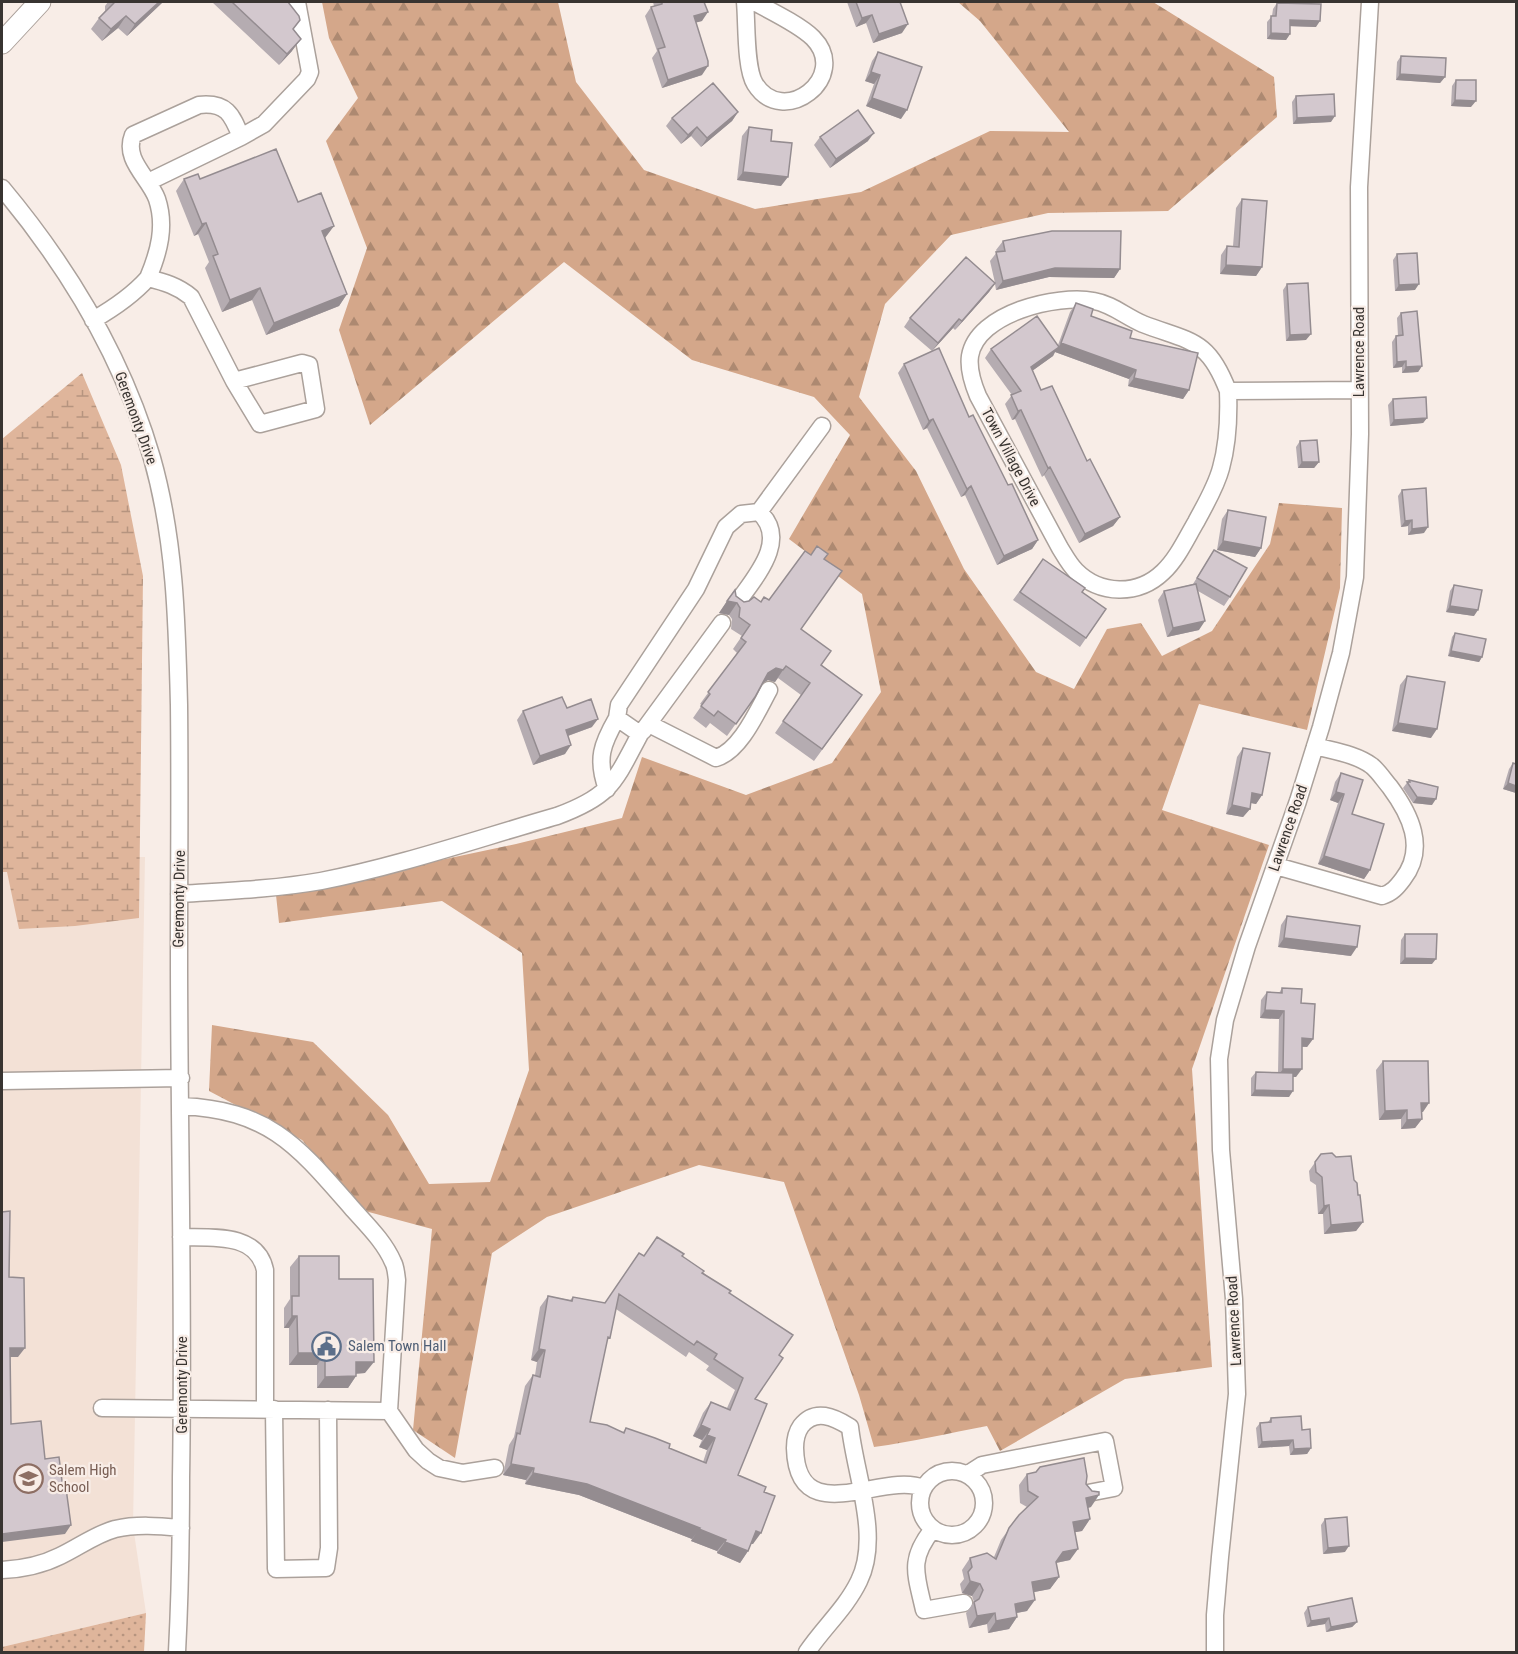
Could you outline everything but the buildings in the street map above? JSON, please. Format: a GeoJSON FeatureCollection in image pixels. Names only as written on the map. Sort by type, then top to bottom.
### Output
{"type":"FeatureCollection","features":[{"type":"Feature","properties":{"kind":"main road"},"geometry":{"type":"LineString","coordinates":[[2,43],[40,2]]}},
{"type":"Feature","properties":{"kind":"street"},"geometry":{"type":"LineString","coordinates":[[148,182],[264,124],[307,79],[310,72],[297,2]]}},
{"type":"Feature","properties":{"kind":"street"},"geometry":{"type":"LineString","coordinates":[[746,2],[750,70],[754,83],[764,94],[777,100],[792,101],[806,96],[816,86],[822,73],[823,59],[818,45],[808,34],[754,2]]}},
{"type":"Feature","properties":{"kind":"street","name":"Lawrence Road"},"geometry":{"type":"LineString","coordinates":[[1215,1653],[1215,1615],[1237,1394],[1234,1299],[1221,1150],[1220,1059],[1225,1020],[1247,946],[1315,746],[1341,653],[1355,577],[1359,500],[1359,187],[1370,2]]}},
{"type":"Feature","properties":{"kind":"street"},"geometry":{"type":"LineString","coordinates":[[93,320],[118,305],[148,278],[158,250],[162,225],[156,198],[130,152],[133,135],[200,105],[208,104],[218,105],[227,111],[241,137]]}},
{"type":"Feature","properties":{"kind":"street","name":"Geremonty Drive"},"geometry":{"type":"LineString","coordinates":[[2,188],[50,252],[93,320],[117,366],[140,421],[152,458],[165,513],[174,569],[178,646],[182,1237],[181,1528],[177,1653]]}},
{"type":"Feature","properties":{"kind":"street"},"geometry":{"type":"LineString","coordinates":[[148,278],[170,284],[191,297],[234,381],[260,423],[316,410],[309,365],[302,363],[234,381]]}},
{"type":"Feature","properties":{"kind":"street","name":"Town Village Drive"},"geometry":{"type":"LineString","coordinates":[[1060,300],[1094,300],[1136,321],[1193,342],[1212,359],[1223,376],[1228,391],[1227,434],[1220,470],[1204,507],[1178,553],[1162,573],[1149,583],[1135,589],[1108,588],[1096,585],[1083,577],[1060,549],[978,396],[970,370],[970,356],[981,334],[1022,309],[1035,304],[1060,300]]}},
{"type":"Feature","properties":{"kind":"street"},"geometry":{"type":"LineString","coordinates":[[1228,391],[1359,390]]}},
{"type":"Feature","properties":{"kind":"street"},"geometry":{"type":"LineString","coordinates":[[759,512],[822,426]]}},
{"type":"Feature","properties":{"kind":"street"},"geometry":{"type":"LineString","coordinates":[[607,789],[601,774],[602,747],[617,718],[620,705],[696,589],[726,527],[741,514],[759,512],[766,518],[770,528],[770,550],[737,603]]}},
{"type":"Feature","properties":{"kind":"street"},"geometry":{"type":"LineString","coordinates":[[179,894],[284,886],[363,871],[556,816],[591,801],[614,781],[645,729],[722,623]]}},
{"type":"Feature","properties":{"kind":"street"},"geometry":{"type":"LineString","coordinates":[[617,718],[716,758],[732,750],[769,690]]}},
{"type":"Feature","properties":{"kind":"street"},"geometry":{"type":"LineString","coordinates":[[1276,866],[1382,896],[1395,889],[1408,873],[1413,860],[1415,834],[1411,820],[1405,807],[1378,772],[1371,765],[1354,757],[1315,746]]}},
{"type":"Feature","properties":{"kind":"street"},"geometry":{"type":"LineString","coordinates":[[2,1081],[181,1078]]}},
{"type":"Feature","properties":{"kind":"street"},"geometry":{"type":"LineString","coordinates":[[181,1106],[207,1107],[227,1111],[282,1135],[307,1156],[374,1232],[394,1262],[397,1280],[389,1411],[416,1450],[439,1467],[463,1473],[495,1468]]}},
{"type":"Feature","properties":{"kind":"street"},"geometry":{"type":"LineString","coordinates":[[182,1237],[230,1239],[248,1245],[263,1259],[276,1569],[326,1568],[329,1548],[328,1410]]}},
{"type":"Feature","properties":{"kind":"street"},"geometry":{"type":"LineString","coordinates":[[102,1408],[389,1411]]}},
{"type":"Feature","properties":{"kind":"street"},"geometry":{"type":"LineString","coordinates":[[807,1653],[850,1597],[864,1568],[868,1537],[861,1491],[850,1427],[838,1419],[817,1415],[808,1419],[798,1431],[795,1440],[796,1461],[805,1481],[817,1490],[838,1495],[861,1491],[898,1483],[923,1488]]}},
{"type":"Feature","properties":{"kind":"street"},"geometry":{"type":"LineString","coordinates":[[968,1474],[982,1465],[1105,1441],[1114,1488],[1088,1493]]}},
{"type":"Feature","properties":{"kind":"street"},"geometry":{"type":"LineString","coordinates":[[948,1470],[968,1474],[977,1481],[985,1501],[979,1522],[971,1530],[961,1534],[950,1535],[933,1529],[923,1518],[920,1508],[923,1488],[938,1473],[948,1470]]}},
{"type":"Feature","properties":{"kind":"street"},"geometry":{"type":"LineString","coordinates":[[2,1570],[38,1565],[115,1529],[149,1525],[181,1528]]}},
{"type":"Feature","properties":{"kind":"street"},"geometry":{"type":"LineString","coordinates":[[933,1529],[923,1541],[915,1562],[924,1610],[964,1603]]}},
{"type":"Feature","properties":{"kind":"shaded area"},"geometry":{"type":"Polygon","coordinates":[[[145,857],[133,1526],[146,1613],[2,1647],[2,858],[145,857]]]}},
{"type":"Feature","properties":{"kind":"green space"},"geometry":{"type":"Polygon","coordinates":[[[322,2],[558,2],[576,82],[644,170],[755,209],[861,192],[990,131],[1069,132],[980,21],[958,2],[1153,2],[1274,77],[1277,117],[1168,211],[1048,213],[951,235],[885,304],[859,397],[916,471],[964,569],[1036,672],[1074,689],[1107,629],[1141,623],[1162,656],[1212,631],[1270,544],[1279,503],[1342,508],[1340,588],[1307,730],[1199,704],[1162,810],[1269,845],[1192,1069],[1212,1367],[1125,1379],[1000,1451],[987,1426],[874,1447],[859,1395],[784,1182],[699,1165],[547,1217],[492,1253],[455,1458],[413,1430],[432,1229],[365,1211],[302,1140],[209,1091],[212,1025],[313,1042],[388,1115],[429,1184],[490,1182],[529,1070],[522,953],[442,901],[279,923],[276,895],[516,844],[622,818],[642,757],[746,795],[832,763],[881,692],[862,594],[789,539],[850,435],[814,397],[692,360],[564,262],[370,425],[339,330],[367,248],[326,141],[358,98],[329,38],[322,2]]]}},
{"type":"Feature","properties":{"kind":"green space"},"geometry":{"type":"Polygon","coordinates":[[[82,373],[121,465],[143,576],[139,918],[75,926],[19,929],[7,872],[2,872],[2,439],[82,373]]]}},
{"type":"Feature","properties":{"kind":"green space"},"geometry":{"type":"Polygon","coordinates":[[[146,1613],[144,1652],[2,1652],[2,1647],[146,1613]]]}},
{"type":"Feature","properties":{"kind":"place","name":"Salem Town Hall"},"geometry":{"type":"Point","coordinates":[327,1346]}},
{"type":"Feature","properties":{"kind":"place","name":"Salem High School"},"geometry":{"type":"Point","coordinates":[28,1479]}}]}
